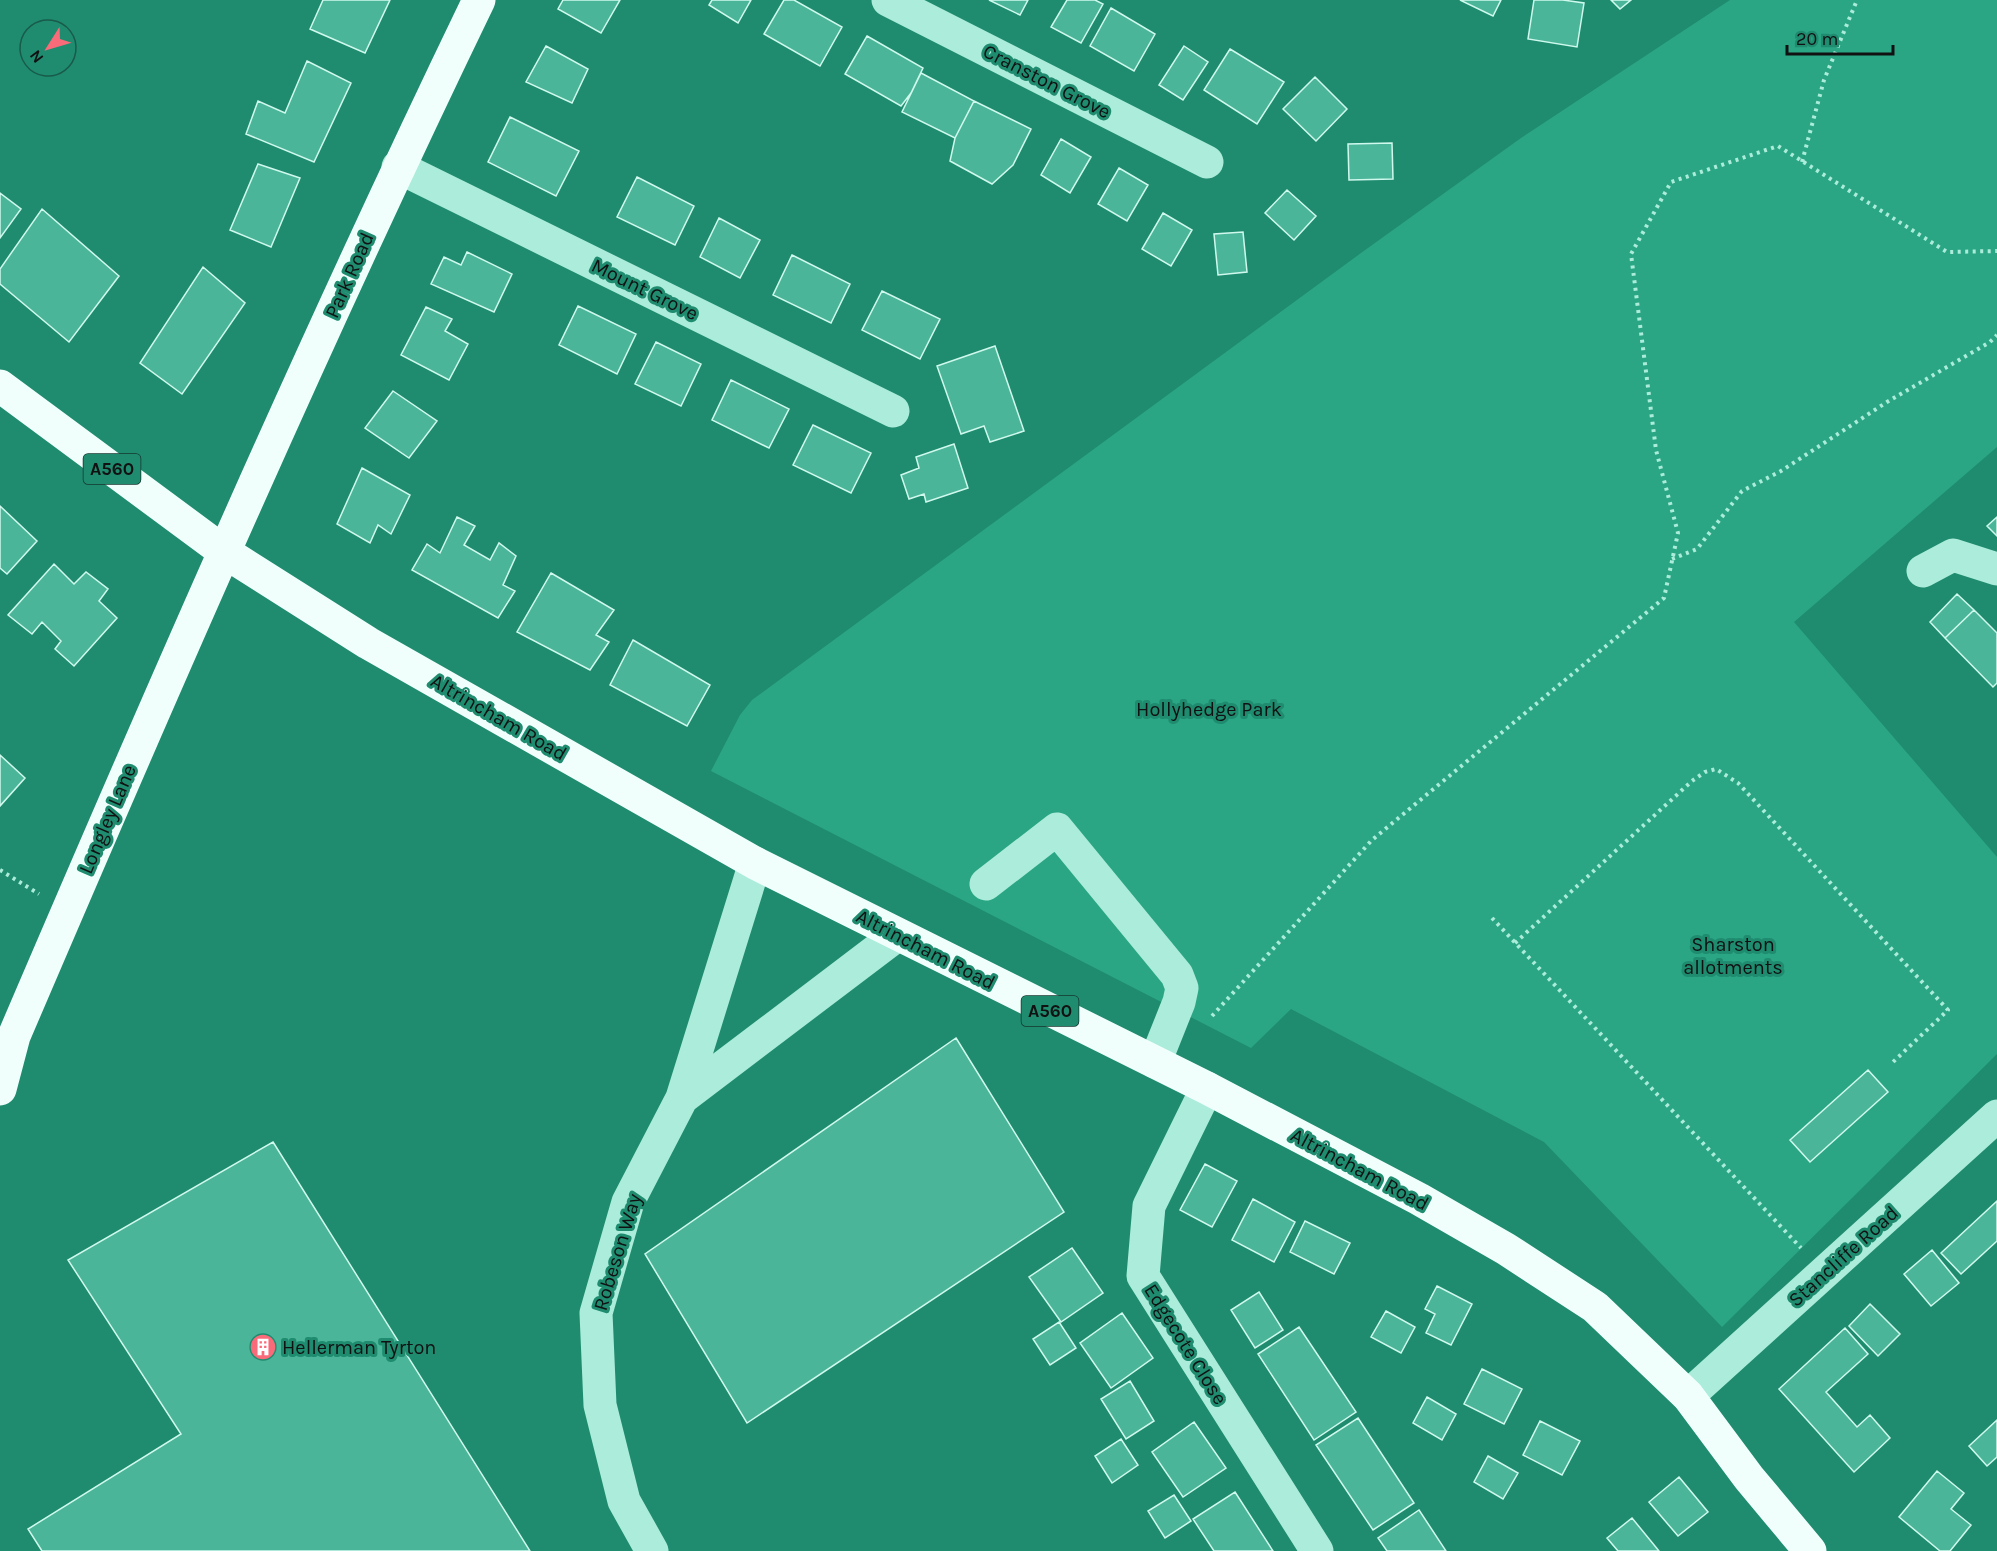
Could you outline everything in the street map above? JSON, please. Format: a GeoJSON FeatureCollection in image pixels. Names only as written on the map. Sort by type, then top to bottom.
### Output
{"type":"FeatureCollection","features":[{"type":"Feature","properties":{"kind":"main road","name":"Park Road"},"geometry":{"type":"LineString","coordinates":[[223,551],[398,167],[479,0]]}},
{"type":"Feature","properties":{"kind":"main road","name":"Altrincham Road"},"geometry":{"type":"LineString","coordinates":[[0,386],[223,551],[368,643],[755,863],[1206,1088],[1419,1199],[1506,1249],[1595,1307],[1688,1396],[1806,1550]]}},
{"type":"Feature","properties":{"kind":"main road","name":"Longley Lane"},"geometry":{"type":"LineString","coordinates":[[0,1089],[6,1050],[68,912],[223,551]]}},
{"type":"Feature","properties":{"kind":"street","name":"Cranston Grove"},"geometry":{"type":"LineString","coordinates":[[888,0],[1207,162]]}},
{"type":"Feature","properties":{"kind":"street","name":"Mount Grove"},"geometry":{"type":"LineString","coordinates":[[398,167],[893,411]]}},
{"type":"Feature","properties":{"kind":"street"},"geometry":{"type":"LineString","coordinates":[[1923,571],[1953,555],[1997,569]]}},
{"type":"Feature","properties":{"kind":"street"},"geometry":{"type":"LineString","coordinates":[[987,884],[1057,829],[1177,975],[1182,987],[1179,1002],[1155,1062]]}},
{"type":"Feature","properties":{"kind":"street","name":"Robeson Way"},"geometry":{"type":"LineString","coordinates":[[652,1551],[624,1501],[600,1404],[596,1313],[628,1202],[682,1098],[755,863]]}},
{"type":"Feature","properties":{"kind":"street","name":"Robeson Way"},"geometry":{"type":"LineString","coordinates":[[682,1098],[897,935]]}},
{"type":"Feature","properties":{"kind":"street","name":"Edgecote Close"},"geometry":{"type":"LineString","coordinates":[[1206,1088],[1149,1206],[1143,1276],[1317,1551]]}},
{"type":"Feature","properties":{"kind":"street","name":"Stancliffe Road"},"geometry":{"type":"LineString","coordinates":[[1688,1396],[1997,1116]]}},
{"type":"Feature","properties":{"kind":"path"},"geometry":{"type":"LineString","coordinates":[[1802,162],[1824,80],[1857,0]]}},
{"type":"Feature","properties":{"kind":"path"},"geometry":{"type":"LineString","coordinates":[[1212,1016],[1372,840],[1664,598],[1678,532],[1656,450],[1631,254],[1671,182],[1778,146],[1947,252],[1997,251]]}},
{"type":"Feature","properties":{"kind":"path"},"geometry":{"type":"LineString","coordinates":[[1672,559],[1697,549],[1742,491],[1781,471],[1887,402],[1997,336]]}},
{"type":"Feature","properties":{"kind":"path"},"geometry":{"type":"LineString","coordinates":[[1515,943],[1692,781],[1705,772],[1716,769],[1738,783],[1948,1010],[1892,1063]]}},
{"type":"Feature","properties":{"kind":"path"},"geometry":{"type":"LineString","coordinates":[[0,870],[68,912]]}},
{"type":"Feature","properties":{"kind":"path"},"geometry":{"type":"LineString","coordinates":[[1492,918],[1824,1273]]}},
{"type":"Feature","properties":{"kind":"green space","name":"Hollyhedge Park"},"geometry":{"type":"Polygon","coordinates":[[[1730,0],[1997,0],[1997,447],[1794,622],[1997,857],[1997,1054],[1722,1327],[1544,1142],[1291,1009],[1251,1048],[711,771],[740,715],[752,700],[1521,138],[1730,0]]]}},
{"type":"Feature","properties":{"kind":"building"},"geometry":{"type":"Polygon","coordinates":[[[323,0],[390,0],[365,53],[310,29],[323,0]]]}},
{"type":"Feature","properties":{"kind":"building"},"geometry":{"type":"Polygon","coordinates":[[[563,0],[620,0],[601,33],[558,9],[563,0]]]}},
{"type":"Feature","properties":{"kind":"building"},"geometry":{"type":"Polygon","coordinates":[[[712,0],[751,0],[738,23],[709,5],[712,0]]]}},
{"type":"Feature","properties":{"kind":"building"},"geometry":{"type":"Polygon","coordinates":[[[784,0],[794,0],[842,27],[820,66],[764,34],[784,0]]]}},
{"type":"Feature","properties":{"kind":"building"},"geometry":{"type":"Polygon","coordinates":[[[989,0],[1028,0],[1020,15],[989,0]]]}},
{"type":"Feature","properties":{"kind":"building"},"geometry":{"type":"Polygon","coordinates":[[[1067,0],[1095,0],[1103,4],[1081,43],[1051,27],[1067,0]]]}},
{"type":"Feature","properties":{"kind":"building"},"geometry":{"type":"Polygon","coordinates":[[[1460,0],[1501,0],[1493,16],[1460,0]]]}},
{"type":"Feature","properties":{"kind":"building"},"geometry":{"type":"Polygon","coordinates":[[[1534,0],[1584,3],[1577,47],[1528,39],[1534,0]]]}},
{"type":"Feature","properties":{"kind":"building"},"geometry":{"type":"Polygon","coordinates":[[[1611,0],[1631,0],[1620,9],[1611,0]]]}},
{"type":"Feature","properties":{"kind":"building"},"geometry":{"type":"Polygon","coordinates":[[[1111,8],[1155,34],[1134,71],[1090,46],[1111,8]]]}},
{"type":"Feature","properties":{"kind":"building"},"geometry":{"type":"Polygon","coordinates":[[[867,36],[923,68],[911,93],[901,106],[845,74],[867,36]]]}},
{"type":"Feature","properties":{"kind":"building"},"geometry":{"type":"Polygon","coordinates":[[[546,46],[588,69],[572,103],[526,82],[546,46]]]}},
{"type":"Feature","properties":{"kind":"building"},"geometry":{"type":"Polygon","coordinates":[[[1184,46],[1208,62],[1183,100],[1159,85],[1184,46]]]}},
{"type":"Feature","properties":{"kind":"building"},"geometry":{"type":"Polygon","coordinates":[[[1230,49],[1284,82],[1257,124],[1204,90],[1230,49]]]}},
{"type":"Feature","properties":{"kind":"building"},"geometry":{"type":"Polygon","coordinates":[[[307,61],[351,83],[314,162],[246,134],[258,101],[285,113],[307,61]]]}},
{"type":"Feature","properties":{"kind":"building"},"geometry":{"type":"Polygon","coordinates":[[[921,73],[974,101],[955,138],[902,112],[921,73]]]}},
{"type":"Feature","properties":{"kind":"building"},"geometry":{"type":"Polygon","coordinates":[[[1315,77],[1347,109],[1316,141],[1283,109],[1315,77]]]}},
{"type":"Feature","properties":{"kind":"building"},"geometry":{"type":"Polygon","coordinates":[[[974,101],[1031,129],[1013,165],[992,184],[950,161],[955,138],[974,101]]]}},
{"type":"Feature","properties":{"kind":"building"},"geometry":{"type":"Polygon","coordinates":[[[510,117],[579,151],[556,196],[488,162],[510,117]]]}},
{"type":"Feature","properties":{"kind":"building"},"geometry":{"type":"Polygon","coordinates":[[[1061,139],[1091,157],[1070,193],[1041,175],[1061,139]]]}},
{"type":"Feature","properties":{"kind":"building"},"geometry":{"type":"Polygon","coordinates":[[[1392,143],[1393,179],[1349,180],[1348,144],[1392,143]]]}},
{"type":"Feature","properties":{"kind":"building"},"geometry":{"type":"Polygon","coordinates":[[[258,164],[300,178],[271,247],[230,230],[258,164]]]}},
{"type":"Feature","properties":{"kind":"building"},"geometry":{"type":"Polygon","coordinates":[[[1119,168],[1148,185],[1127,221],[1098,204],[1119,168]]]}},
{"type":"Feature","properties":{"kind":"building"},"geometry":{"type":"Polygon","coordinates":[[[637,177],[694,206],[675,245],[617,217],[637,177]]]}},
{"type":"Feature","properties":{"kind":"building"},"geometry":{"type":"Polygon","coordinates":[[[1287,190],[1316,216],[1294,240],[1265,213],[1287,190]]]}},
{"type":"Feature","properties":{"kind":"building"},"geometry":{"type":"Polygon","coordinates":[[[0,193],[21,209],[0,238],[0,193]]]}},
{"type":"Feature","properties":{"kind":"building"},"geometry":{"type":"Polygon","coordinates":[[[42,209],[119,276],[69,342],[0,284],[0,269],[42,209]]]}},
{"type":"Feature","properties":{"kind":"building"},"geometry":{"type":"Polygon","coordinates":[[[1163,213],[1192,230],[1171,266],[1142,249],[1163,213]]]}},
{"type":"Feature","properties":{"kind":"building"},"geometry":{"type":"Polygon","coordinates":[[[719,218],[760,240],[740,278],[700,257],[719,218]]]}},
{"type":"Feature","properties":{"kind":"building"},"geometry":{"type":"Polygon","coordinates":[[[1243,232],[1247,272],[1218,275],[1214,234],[1243,232]]]}},
{"type":"Feature","properties":{"kind":"building"},"geometry":{"type":"Polygon","coordinates":[[[467,252],[512,274],[494,312],[431,284],[444,257],[461,265],[467,252]]]}},
{"type":"Feature","properties":{"kind":"building"},"geometry":{"type":"Polygon","coordinates":[[[792,255],[850,284],[831,323],[773,295],[792,255]]]}},
{"type":"Feature","properties":{"kind":"building"},"geometry":{"type":"Polygon","coordinates":[[[203,267],[245,303],[182,394],[140,363],[203,267]]]}},
{"type":"Feature","properties":{"kind":"building"},"geometry":{"type":"Polygon","coordinates":[[[882,291],[940,319],[920,359],[862,330],[882,291]]]}},
{"type":"Feature","properties":{"kind":"building"},"geometry":{"type":"Polygon","coordinates":[[[578,306],[636,334],[617,374],[559,345],[578,306]]]}},
{"type":"Feature","properties":{"kind":"building"},"geometry":{"type":"Polygon","coordinates":[[[426,307],[452,319],[445,331],[468,344],[449,380],[401,355],[426,307]]]}},
{"type":"Feature","properties":{"kind":"building"},"geometry":{"type":"Polygon","coordinates":[[[656,342],[701,364],[681,406],[635,384],[656,342]]]}},
{"type":"Feature","properties":{"kind":"building"},"geometry":{"type":"Polygon","coordinates":[[[995,346],[1024,431],[990,442],[984,426],[961,434],[937,366],[995,346]]]}},
{"type":"Feature","properties":{"kind":"building"},"geometry":{"type":"Polygon","coordinates":[[[731,380],[789,409],[769,448],[712,420],[731,380]]]}},
{"type":"Feature","properties":{"kind":"building"},"geometry":{"type":"Polygon","coordinates":[[[393,391],[437,421],[409,458],[365,428],[393,391]]]}},
{"type":"Feature","properties":{"kind":"building"},"geometry":{"type":"Polygon","coordinates":[[[813,425],[871,453],[851,493],[793,465],[813,425]]]}},
{"type":"Feature","properties":{"kind":"building"},"geometry":{"type":"Polygon","coordinates":[[[954,444],[968,488],[926,502],[924,494],[909,499],[901,475],[919,468],[916,457],[954,444]]]}},
{"type":"Feature","properties":{"kind":"building"},"geometry":{"type":"Polygon","coordinates":[[[362,468],[410,495],[391,534],[378,525],[370,543],[337,524],[362,468]]]}},
{"type":"Feature","properties":{"kind":"building"},"geometry":{"type":"Polygon","coordinates":[[[0,506],[37,541],[7,574],[0,568],[0,506]]]}},
{"type":"Feature","properties":{"kind":"building"},"geometry":{"type":"Polygon","coordinates":[[[457,517],[475,526],[464,545],[490,560],[499,543],[516,556],[503,585],[515,591],[498,618],[412,570],[427,544],[440,553],[457,517]]]}},
{"type":"Feature","properties":{"kind":"building"},"geometry":{"type":"Polygon","coordinates":[[[1997,517],[1997,536],[1987,526],[1997,517]]]}},
{"type":"Feature","properties":{"kind":"building"},"geometry":{"type":"Polygon","coordinates":[[[54,564],[74,584],[86,572],[108,589],[99,601],[117,618],[74,666],[55,649],[61,641],[42,622],[32,634],[8,615],[54,564]]]}},
{"type":"Feature","properties":{"kind":"building"},"geometry":{"type":"Polygon","coordinates":[[[551,573],[614,610],[596,635],[609,642],[590,670],[517,632],[551,573]]]}},
{"type":"Feature","properties":{"kind":"building"},"geometry":{"type":"Polygon","coordinates":[[[1957,594],[1974,610],[1945,638],[1930,622],[1957,594]]]}},
{"type":"Feature","properties":{"kind":"building"},"geometry":{"type":"Polygon","coordinates":[[[1974,610],[1997,633],[1997,683],[1993,687],[1945,638],[1974,610]]]}},
{"type":"Feature","properties":{"kind":"building"},"geometry":{"type":"Polygon","coordinates":[[[633,640],[710,685],[687,726],[610,685],[633,640]]]}},
{"type":"Feature","properties":{"kind":"building"},"geometry":{"type":"Polygon","coordinates":[[[0,755],[25,778],[0,806],[0,755]]]}},
{"type":"Feature","properties":{"kind":"building"},"geometry":{"type":"Polygon","coordinates":[[[956,1038],[1064,1212],[747,1423],[645,1254],[956,1038]]]}},
{"type":"Feature","properties":{"kind":"building"},"geometry":{"type":"Polygon","coordinates":[[[1868,1070],[1888,1092],[1810,1162],[1790,1140],[1868,1070]]]}},
{"type":"Feature","properties":{"kind":"building","name":"Hellerman Tyrton"},"geometry":{"type":"Polygon","coordinates":[[[273,1142],[530,1551],[42,1551],[28,1529],[181,1434],[68,1260],[273,1142]]]}},
{"type":"Feature","properties":{"kind":"building"},"geometry":{"type":"Polygon","coordinates":[[[1205,1164],[1237,1181],[1212,1227],[1180,1210],[1205,1164]]]}},
{"type":"Feature","properties":{"kind":"building"},"geometry":{"type":"Polygon","coordinates":[[[1253,1199],[1295,1222],[1274,1262],[1232,1240],[1253,1199]]]}},
{"type":"Feature","properties":{"kind":"building"},"geometry":{"type":"Polygon","coordinates":[[[1997,1201],[1997,1241],[1961,1274],[1941,1253],[1997,1201]]]}},
{"type":"Feature","properties":{"kind":"building"},"geometry":{"type":"Polygon","coordinates":[[[1305,1221],[1350,1243],[1334,1274],[1290,1252],[1305,1221]]]}},
{"type":"Feature","properties":{"kind":"building"},"geometry":{"type":"Polygon","coordinates":[[[1072,1248],[1103,1293],[1061,1322],[1029,1277],[1072,1248]]]}},
{"type":"Feature","properties":{"kind":"building"},"geometry":{"type":"Polygon","coordinates":[[[1932,1250],[1959,1283],[1931,1306],[1904,1274],[1932,1250]]]}},
{"type":"Feature","properties":{"kind":"building"},"geometry":{"type":"Polygon","coordinates":[[[1437,1286],[1472,1304],[1451,1345],[1426,1333],[1435,1314],[1425,1309],[1437,1286]]]}},
{"type":"Feature","properties":{"kind":"building"},"geometry":{"type":"Polygon","coordinates":[[[1259,1292],[1283,1330],[1255,1348],[1231,1310],[1259,1292]]]}},
{"type":"Feature","properties":{"kind":"building"},"geometry":{"type":"Polygon","coordinates":[[[1870,1304],[1900,1334],[1878,1356],[1849,1326],[1870,1304]]]}},
{"type":"Feature","properties":{"kind":"building"},"geometry":{"type":"Polygon","coordinates":[[[1386,1311],[1415,1327],[1401,1353],[1371,1337],[1386,1311]]]}},
{"type":"Feature","properties":{"kind":"building"},"geometry":{"type":"Polygon","coordinates":[[[1122,1313],[1153,1358],[1111,1388],[1080,1343],[1122,1313]]]}},
{"type":"Feature","properties":{"kind":"building"},"geometry":{"type":"Polygon","coordinates":[[[1059,1322],[1076,1348],[1050,1365],[1033,1339],[1059,1322]]]}},
{"type":"Feature","properties":{"kind":"building"},"geometry":{"type":"Polygon","coordinates":[[[1299,1327],[1356,1412],[1314,1440],[1258,1354],[1299,1327]]]}},
{"type":"Feature","properties":{"kind":"building"},"geometry":{"type":"Polygon","coordinates":[[[1845,1328],[1868,1354],[1826,1392],[1857,1427],[1870,1415],[1890,1438],[1854,1472],[1779,1389],[1845,1328]]]}},
{"type":"Feature","properties":{"kind":"building"},"geometry":{"type":"Polygon","coordinates":[[[1482,1369],[1522,1389],[1504,1424],[1464,1404],[1482,1369]]]}},
{"type":"Feature","properties":{"kind":"building"},"geometry":{"type":"Polygon","coordinates":[[[1130,1381],[1154,1421],[1126,1439],[1101,1399],[1130,1381]]]}},
{"type":"Feature","properties":{"kind":"building"},"geometry":{"type":"Polygon","coordinates":[[[1427,1397],[1456,1414],[1442,1440],[1413,1423],[1427,1397]]]}},
{"type":"Feature","properties":{"kind":"building"},"geometry":{"type":"Polygon","coordinates":[[[1358,1418],[1414,1503],[1373,1530],[1316,1445],[1358,1418]]]}},
{"type":"Feature","properties":{"kind":"building"},"geometry":{"type":"Polygon","coordinates":[[[1997,1420],[1997,1457],[1987,1466],[1969,1446],[1997,1420]]]}},
{"type":"Feature","properties":{"kind":"building"},"geometry":{"type":"Polygon","coordinates":[[[1540,1421],[1580,1441],[1562,1475],[1523,1455],[1540,1421]]]}},
{"type":"Feature","properties":{"kind":"building"},"geometry":{"type":"Polygon","coordinates":[[[1194,1422],[1226,1468],[1183,1497],[1152,1452],[1194,1422]]]}},
{"type":"Feature","properties":{"kind":"building"},"geometry":{"type":"Polygon","coordinates":[[[1121,1439],[1138,1465],[1112,1483],[1095,1456],[1121,1439]]]}},
{"type":"Feature","properties":{"kind":"building"},"geometry":{"type":"Polygon","coordinates":[[[1488,1456],[1518,1473],[1503,1499],[1474,1482],[1488,1456]]]}},
{"type":"Feature","properties":{"kind":"building"},"geometry":{"type":"Polygon","coordinates":[[[1937,1471],[1964,1493],[1951,1509],[1971,1525],[1950,1551],[1940,1551],[1899,1517],[1937,1471]]]}},
{"type":"Feature","properties":{"kind":"building"},"geometry":{"type":"Polygon","coordinates":[[[1679,1477],[1708,1512],[1678,1536],[1649,1502],[1679,1477]]]}},
{"type":"Feature","properties":{"kind":"building"},"geometry":{"type":"Polygon","coordinates":[[[1235,1492],[1273,1551],[1214,1551],[1193,1519],[1235,1492]]]}},
{"type":"Feature","properties":{"kind":"building"},"geometry":{"type":"Polygon","coordinates":[[[1174,1495],[1191,1521],[1165,1538],[1148,1511],[1174,1495]]]}},
{"type":"Feature","properties":{"kind":"building"},"geometry":{"type":"Polygon","coordinates":[[[1419,1510],[1446,1551],[1387,1551],[1378,1538],[1419,1510]]]}},
{"type":"Feature","properties":{"kind":"building"},"geometry":{"type":"Polygon","coordinates":[[[1632,1518],[1659,1551],[1618,1551],[1607,1538],[1632,1518]]]}},
{"type":"Feature","properties":{"kind":"place","name":"Hellerman Tyrton"},"geometry":{"type":"Point","coordinates":[263,1347]}},
{"type":"Feature","properties":{"kind":"park label","name":"Sharston allotments"},"geometry":{"type":"Point","coordinates":[1733,956]}}]}
